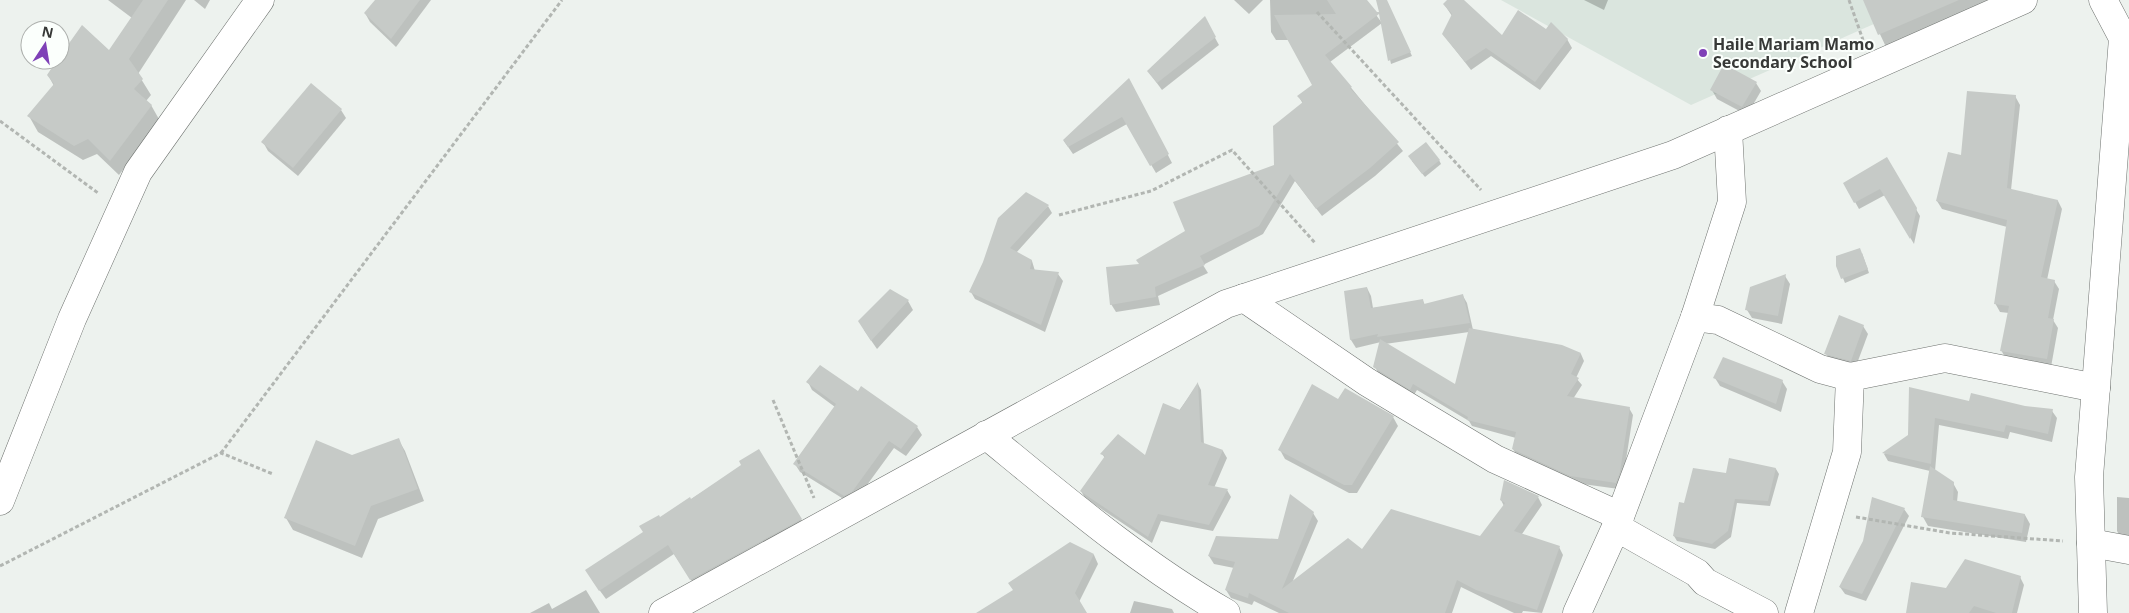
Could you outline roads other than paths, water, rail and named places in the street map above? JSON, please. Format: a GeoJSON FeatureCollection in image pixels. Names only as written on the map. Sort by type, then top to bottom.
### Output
{"type":"FeatureCollection","features":[{"type":"Feature","properties":{"kind":"street"},"geometry":{"type":"LineString","coordinates":[[0,501],[72,319],[138,172],[260,0]]}},
{"type":"Feature","properties":{"kind":"street"},"geometry":{"type":"LineString","coordinates":[[663,613],[986,434],[1226,304],[1672,156],[2023,0]]}},
{"type":"Feature","properties":{"kind":"street"},"geometry":{"type":"LineString","coordinates":[[2094,613],[2089,477],[2123,38],[2103,0]]}},
{"type":"Feature","properties":{"kind":"street"},"geometry":{"type":"LineString","coordinates":[[1577,613],[1618,521],[1695,317],[1732,202],[1728,130]]}},
{"type":"Feature","properties":{"kind":"street"},"geometry":{"type":"LineString","coordinates":[[1244,298],[1367,382],[1495,459],[1618,521],[1697,573],[1705,582],[1764,613]]}},
{"type":"Feature","properties":{"kind":"street"},"geometry":{"type":"LineString","coordinates":[[1695,317],[1718,320],[1820,370],[1850,377],[1945,358],[2096,388]]}},
{"type":"Feature","properties":{"kind":"street"},"geometry":{"type":"LineString","coordinates":[[1799,613],[1847,452],[1850,377]]}},
{"type":"Feature","properties":{"kind":"street"},"geometry":{"type":"LineString","coordinates":[[986,434],[1104,532],[1201,599],[1226,613]]}},
{"type":"Feature","properties":{"kind":"street"},"geometry":{"type":"LineString","coordinates":[[2091,543],[2129,550]]}},
{"type":"Feature","properties":{"kind":"place","name":"Haile Mariam Mamo Secondary School"},"geometry":{"type":"Point","coordinates":[1703,53]}}]}
